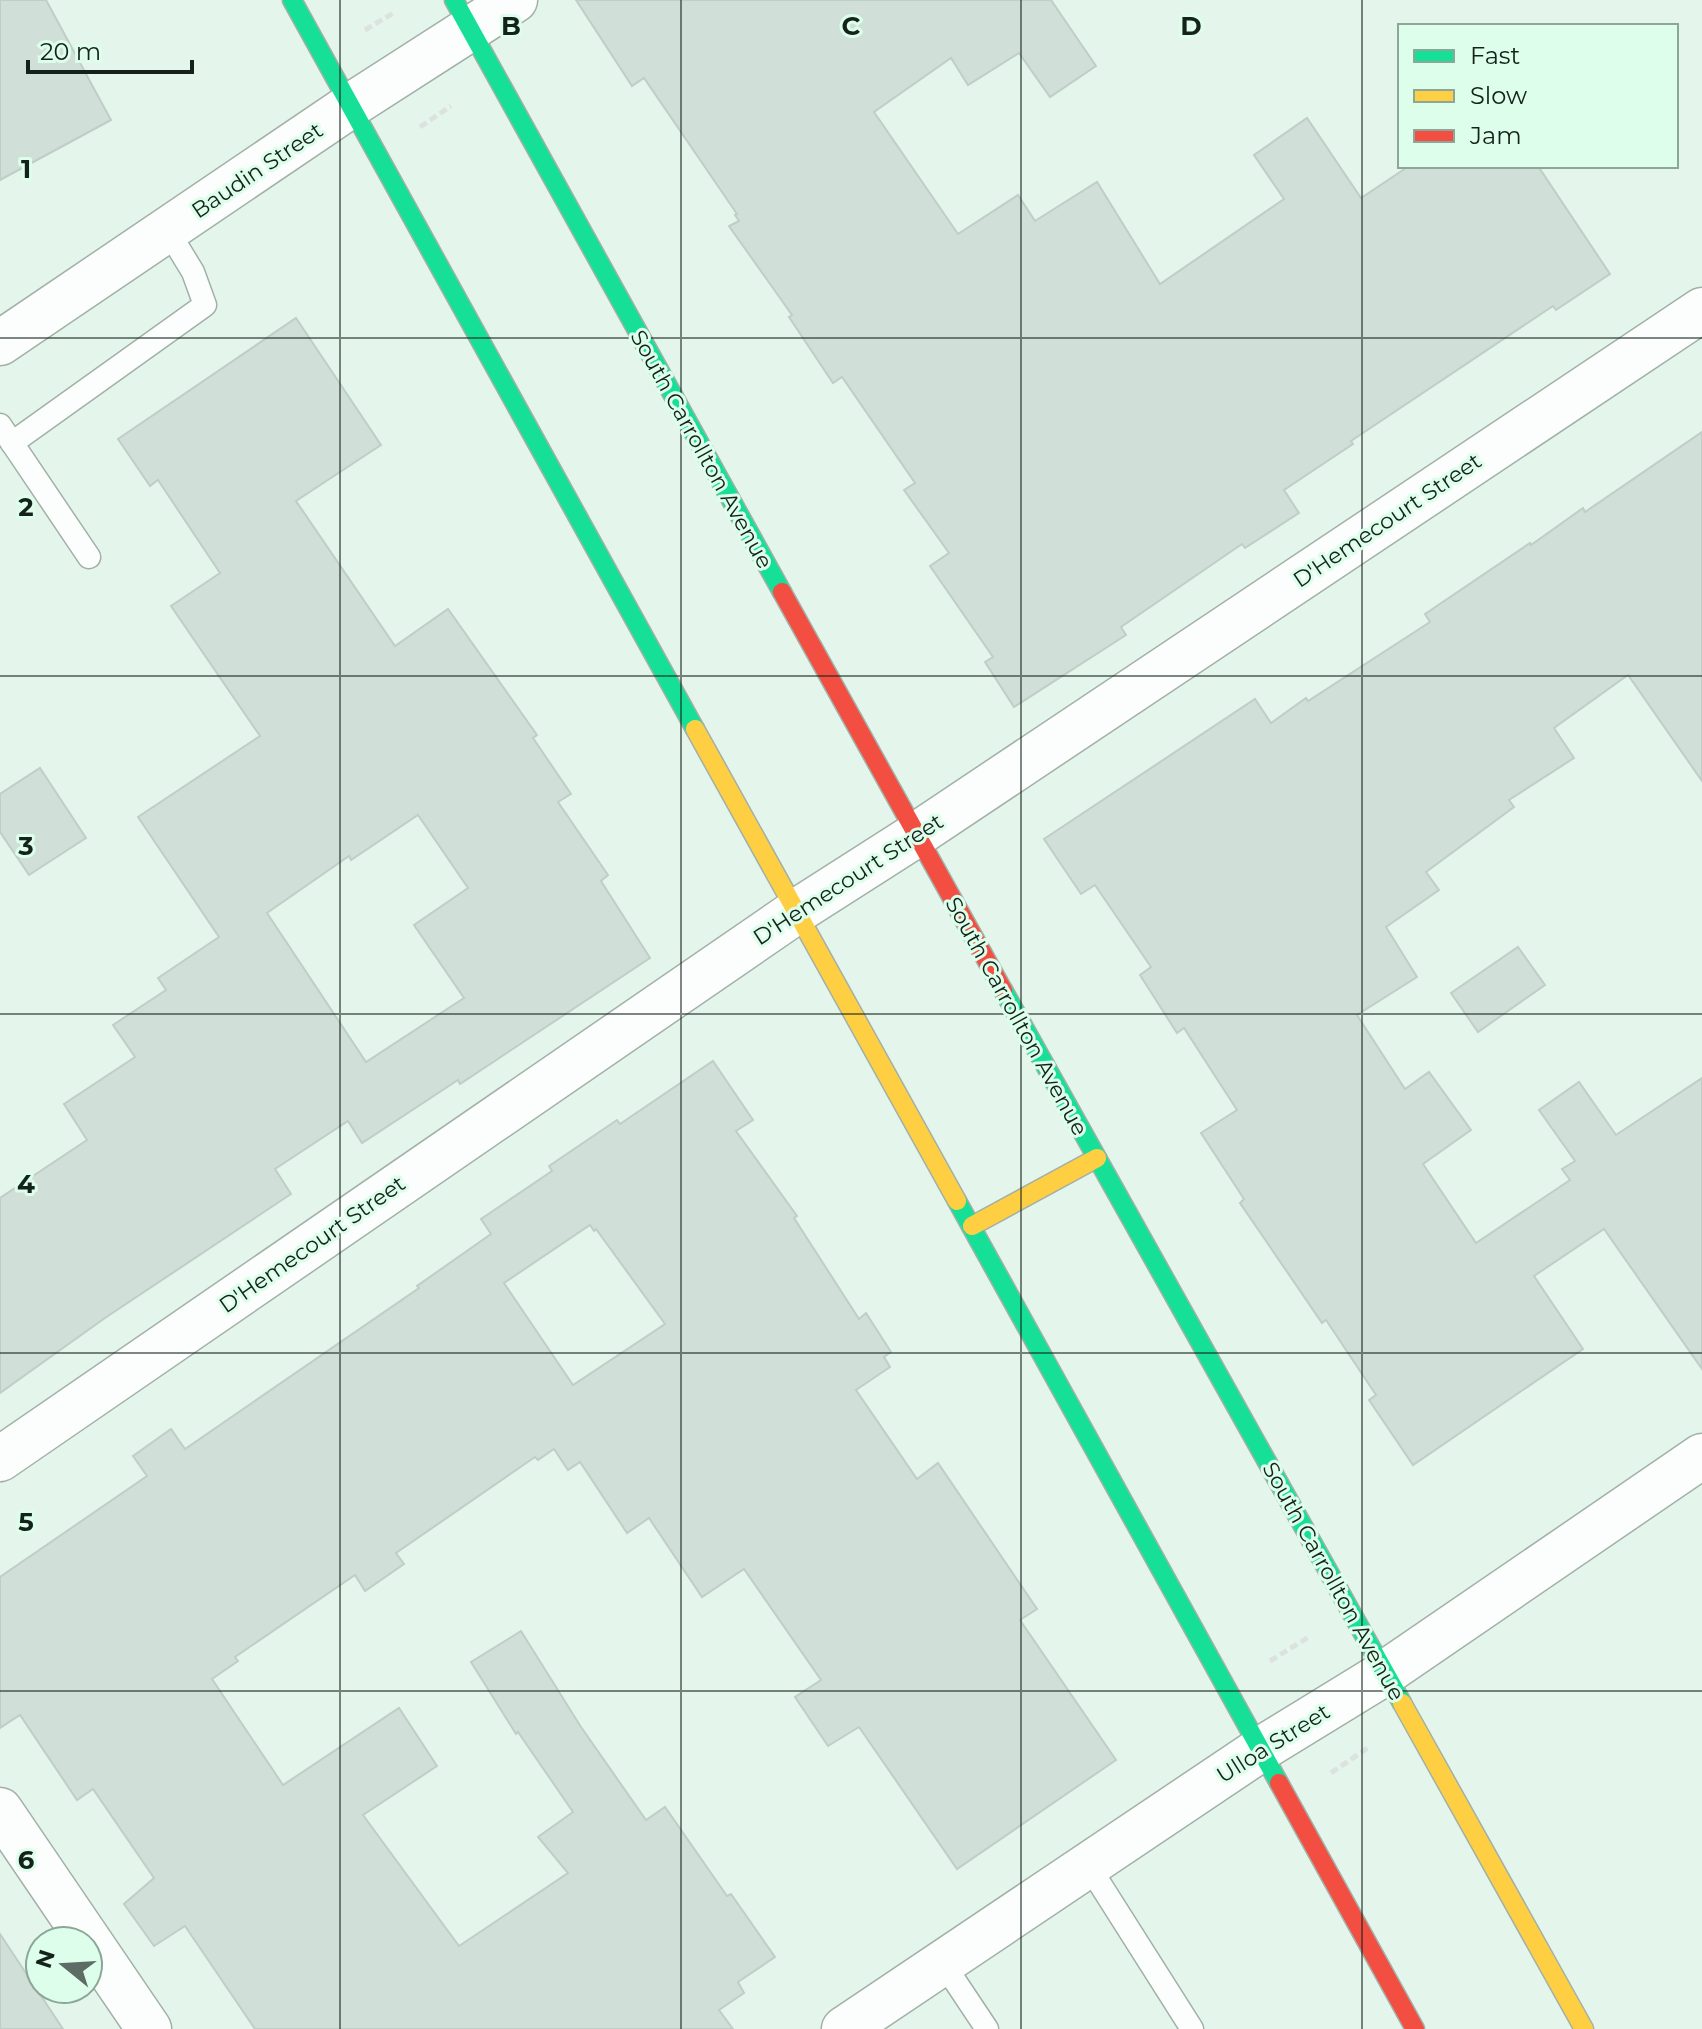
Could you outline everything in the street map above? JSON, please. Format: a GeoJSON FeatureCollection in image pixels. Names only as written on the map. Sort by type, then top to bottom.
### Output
{"type":"FeatureCollection","features":[{"type":"Feature","properties":{"kind":"main road"},"geometry":{"type":"LineString","coordinates":[[292,0],[1415,2029]]}},
{"type":"Feature","properties":{"kind":"main road","name":"South Carrollton Avenue"},"geometry":{"type":"LineString","coordinates":[[462,15],[916,835],[1584,2029]]}},
{"type":"Feature","properties":{"kind":"main road"},"geometry":{"type":"LineString","coordinates":[[972,1226],[1097,1158]]}},
{"type":"Feature","properties":{"kind":"street","name":"Baudin Street"},"geometry":{"type":"LineString","coordinates":[[0,343],[350,106],[462,15],[515,0]]}},
{"type":"Feature","properties":{"kind":"street","name":"D'Hemecourt Street"},"geometry":{"type":"LineString","coordinates":[[0,1459],[797,911],[916,835],[1702,310]]}},
{"type":"Feature","properties":{"kind":"street","name":"Ulloa Street"},"geometry":{"type":"LineString","coordinates":[[844,2029],[1261,1749],[1385,1673],[1702,1456]]}},
{"type":"Feature","properties":{"kind":"street"},"geometry":{"type":"LineString","coordinates":[[0,1810],[149,2029]]}},
{"type":"Feature","properties":{"kind":"lane"},"geometry":{"type":"LineString","coordinates":[[89,557],[6,434],[205,305],[193,272],[168,231]]}},
{"type":"Feature","properties":{"kind":"lane"},"geometry":{"type":"LineString","coordinates":[[1088,1865],[1192,2029]]}},
{"type":"Feature","properties":{"kind":"lane"},"geometry":{"type":"LineString","coordinates":[[943,1963],[987,2029]]}},
{"type":"Feature","properties":{"kind":"path"},"geometry":{"type":"LineString","coordinates":[[360,33],[399,10]]}},
{"type":"Feature","properties":{"kind":"path"},"geometry":{"type":"LineString","coordinates":[[413,132],[452,105]]}},
{"type":"Feature","properties":{"kind":"path"},"geometry":{"type":"LineString","coordinates":[[1262,1666],[1316,1632]]}},
{"type":"Feature","properties":{"kind":"path"},"geometry":{"type":"LineString","coordinates":[[1321,1780],[1373,1745]]}},
{"type":"Feature","properties":{"kind":"building"},"geometry":{"type":"Polygon","coordinates":[[[0,0],[46,0],[111,120],[0,180],[0,0]]]}},
{"type":"Feature","properties":{"kind":"building"},"geometry":{"type":"Polygon","coordinates":[[[576,0],[1051,0],[1096,66],[1050,97],[1019,53],[968,85],[951,58],[874,112],[958,234],[1018,195],[1035,221],[1097,182],[1160,284],[1284,199],[1254,155],[1307,118],[1361,198],[1406,168],[1539,168],[1610,274],[1556,310],[1553,306],[1351,441],[1353,444],[1284,490],[1299,513],[1245,548],[1242,544],[1121,627],[1126,635],[1014,707],[985,662],[993,657],[930,566],[949,553],[904,490],[915,483],[842,377],[833,383],[789,317],[792,315],[729,226],[739,221],[737,214],[644,78],[632,86],[576,0]]]}},
{"type":"Feature","properties":{"kind":"building"},"geometry":{"type":"Polygon","coordinates":[[[296,318],[381,445],[296,501],[395,646],[448,609],[537,735],[533,738],[571,794],[558,802],[608,875],[601,881],[650,958],[460,1084],[458,1080],[362,1143],[348,1121],[275,1169],[291,1194],[105,1318],[0,1393],[0,1198],[87,1140],[64,1104],[135,1057],[113,1025],[166,990],[158,978],[219,937],[138,817],[260,736],[171,606],[220,573],[158,480],[150,486],[118,439],[296,318]],[[418,815],[351,860],[349,856],[267,913],[366,1062],[464,998],[414,925],[468,888],[418,815]]]}},
{"type":"Feature","properties":{"kind":"building"},"geometry":{"type":"Polygon","coordinates":[[[1702,432],[1702,781],[1628,675],[1554,728],[1574,758],[1509,800],[1514,807],[1426,872],[1439,890],[1386,927],[1417,977],[1357,1015],[1405,1089],[1429,1072],[1471,1130],[1423,1164],[1476,1243],[1570,1180],[1562,1169],[1575,1161],[1539,1110],[1579,1082],[1616,1135],[1702,1078],[1702,1369],[1604,1229],[1534,1276],[1583,1349],[1413,1465],[1369,1400],[1376,1395],[1326,1320],[1322,1323],[1240,1203],[1244,1199],[1201,1133],[1237,1110],[1184,1028],[1177,1033],[1140,975],[1151,967],[1095,885],[1081,894],[1044,839],[1255,699],[1271,723],[1306,698],[1308,701],[1430,622],[1425,614],[1583,508],[1585,512],[1702,432]]]}},
{"type":"Feature","properties":{"kind":"building"},"geometry":{"type":"Polygon","coordinates":[[[40,768],[86,838],[29,875],[0,832],[0,794],[40,768]]]}},
{"type":"Feature","properties":{"kind":"building"},"geometry":{"type":"Polygon","coordinates":[[[1518,947],[1545,985],[1478,1032],[1451,993],[1518,947]]]}},
{"type":"Feature","properties":{"kind":"building"},"geometry":{"type":"Polygon","coordinates":[[[713,1061],[753,1120],[736,1131],[797,1216],[794,1218],[859,1319],[866,1313],[891,1352],[884,1357],[890,1367],[856,1390],[917,1479],[938,1463],[1037,1609],[1020,1620],[1116,1760],[957,1869],[859,1727],[828,1746],[795,1697],[821,1680],[744,1569],[702,1597],[649,1518],[627,1533],[580,1462],[568,1470],[554,1449],[538,1460],[535,1457],[396,1553],[404,1564],[365,1591],[355,1575],[235,1657],[238,1661],[212,1679],[283,1785],[399,1708],[437,1766],[363,1815],[459,1946],[568,1873],[538,1837],[573,1812],[518,1732],[516,1734],[471,1662],[521,1631],[581,1727],[646,1820],[665,1807],[727,1896],[731,1894],[775,1957],[738,1982],[744,1993],[719,2010],[733,2029],[255,2029],[185,1926],[154,1946],[124,1904],[154,1878],[93,1789],[77,1800],[20,1715],[0,1728],[0,1577],[147,1476],[133,1456],[171,1429],[185,1449],[419,1288],[417,1286],[491,1234],[481,1219],[552,1171],[549,1166],[617,1120],[620,1124],[713,1061]],[[590,1225],[504,1283],[573,1385],[665,1324],[596,1229],[594,1231],[590,1225]]]}},
{"type":"Feature","properties":{"kind":"building"},"geometry":{"type":"Polygon","coordinates":[[[0,1934],[24,1970],[24,2005],[47,2005],[63,2029],[0,2029],[0,1934]]]}},
{"type":"Feature","properties":{"kind":"traffic: fast"},"geometry":{"type":"LineString","coordinates":[[292,0],[695,729]]}},
{"type":"Feature","properties":{"kind":"traffic: fast"},"geometry":{"type":"LineString","coordinates":[[454,0],[782,592]]}},
{"type":"Feature","properties":{"kind":"traffic: fast"},"geometry":{"type":"LineString","coordinates":[[1003,990],[1402,1703]]}},
{"type":"Feature","properties":{"kind":"traffic: fast"},"geometry":{"type":"LineString","coordinates":[[957,1201],[1279,1783]]}},
{"type":"Feature","properties":{"kind":"traffic: slow"},"geometry":{"type":"LineString","coordinates":[[695,729],[957,1201]]}},
{"type":"Feature","properties":{"kind":"traffic: slow"},"geometry":{"type":"LineString","coordinates":[[972,1226],[1097,1158]]}},
{"type":"Feature","properties":{"kind":"traffic: slow"},"geometry":{"type":"LineString","coordinates":[[1402,1703],[1584,2029]]}},
{"type":"Feature","properties":{"kind":"traffic: jam"},"geometry":{"type":"LineString","coordinates":[[782,592],[1003,990]]}},
{"type":"Feature","properties":{"kind":"traffic: jam"},"geometry":{"type":"LineString","coordinates":[[1279,1783],[1415,2029]]}}]}
